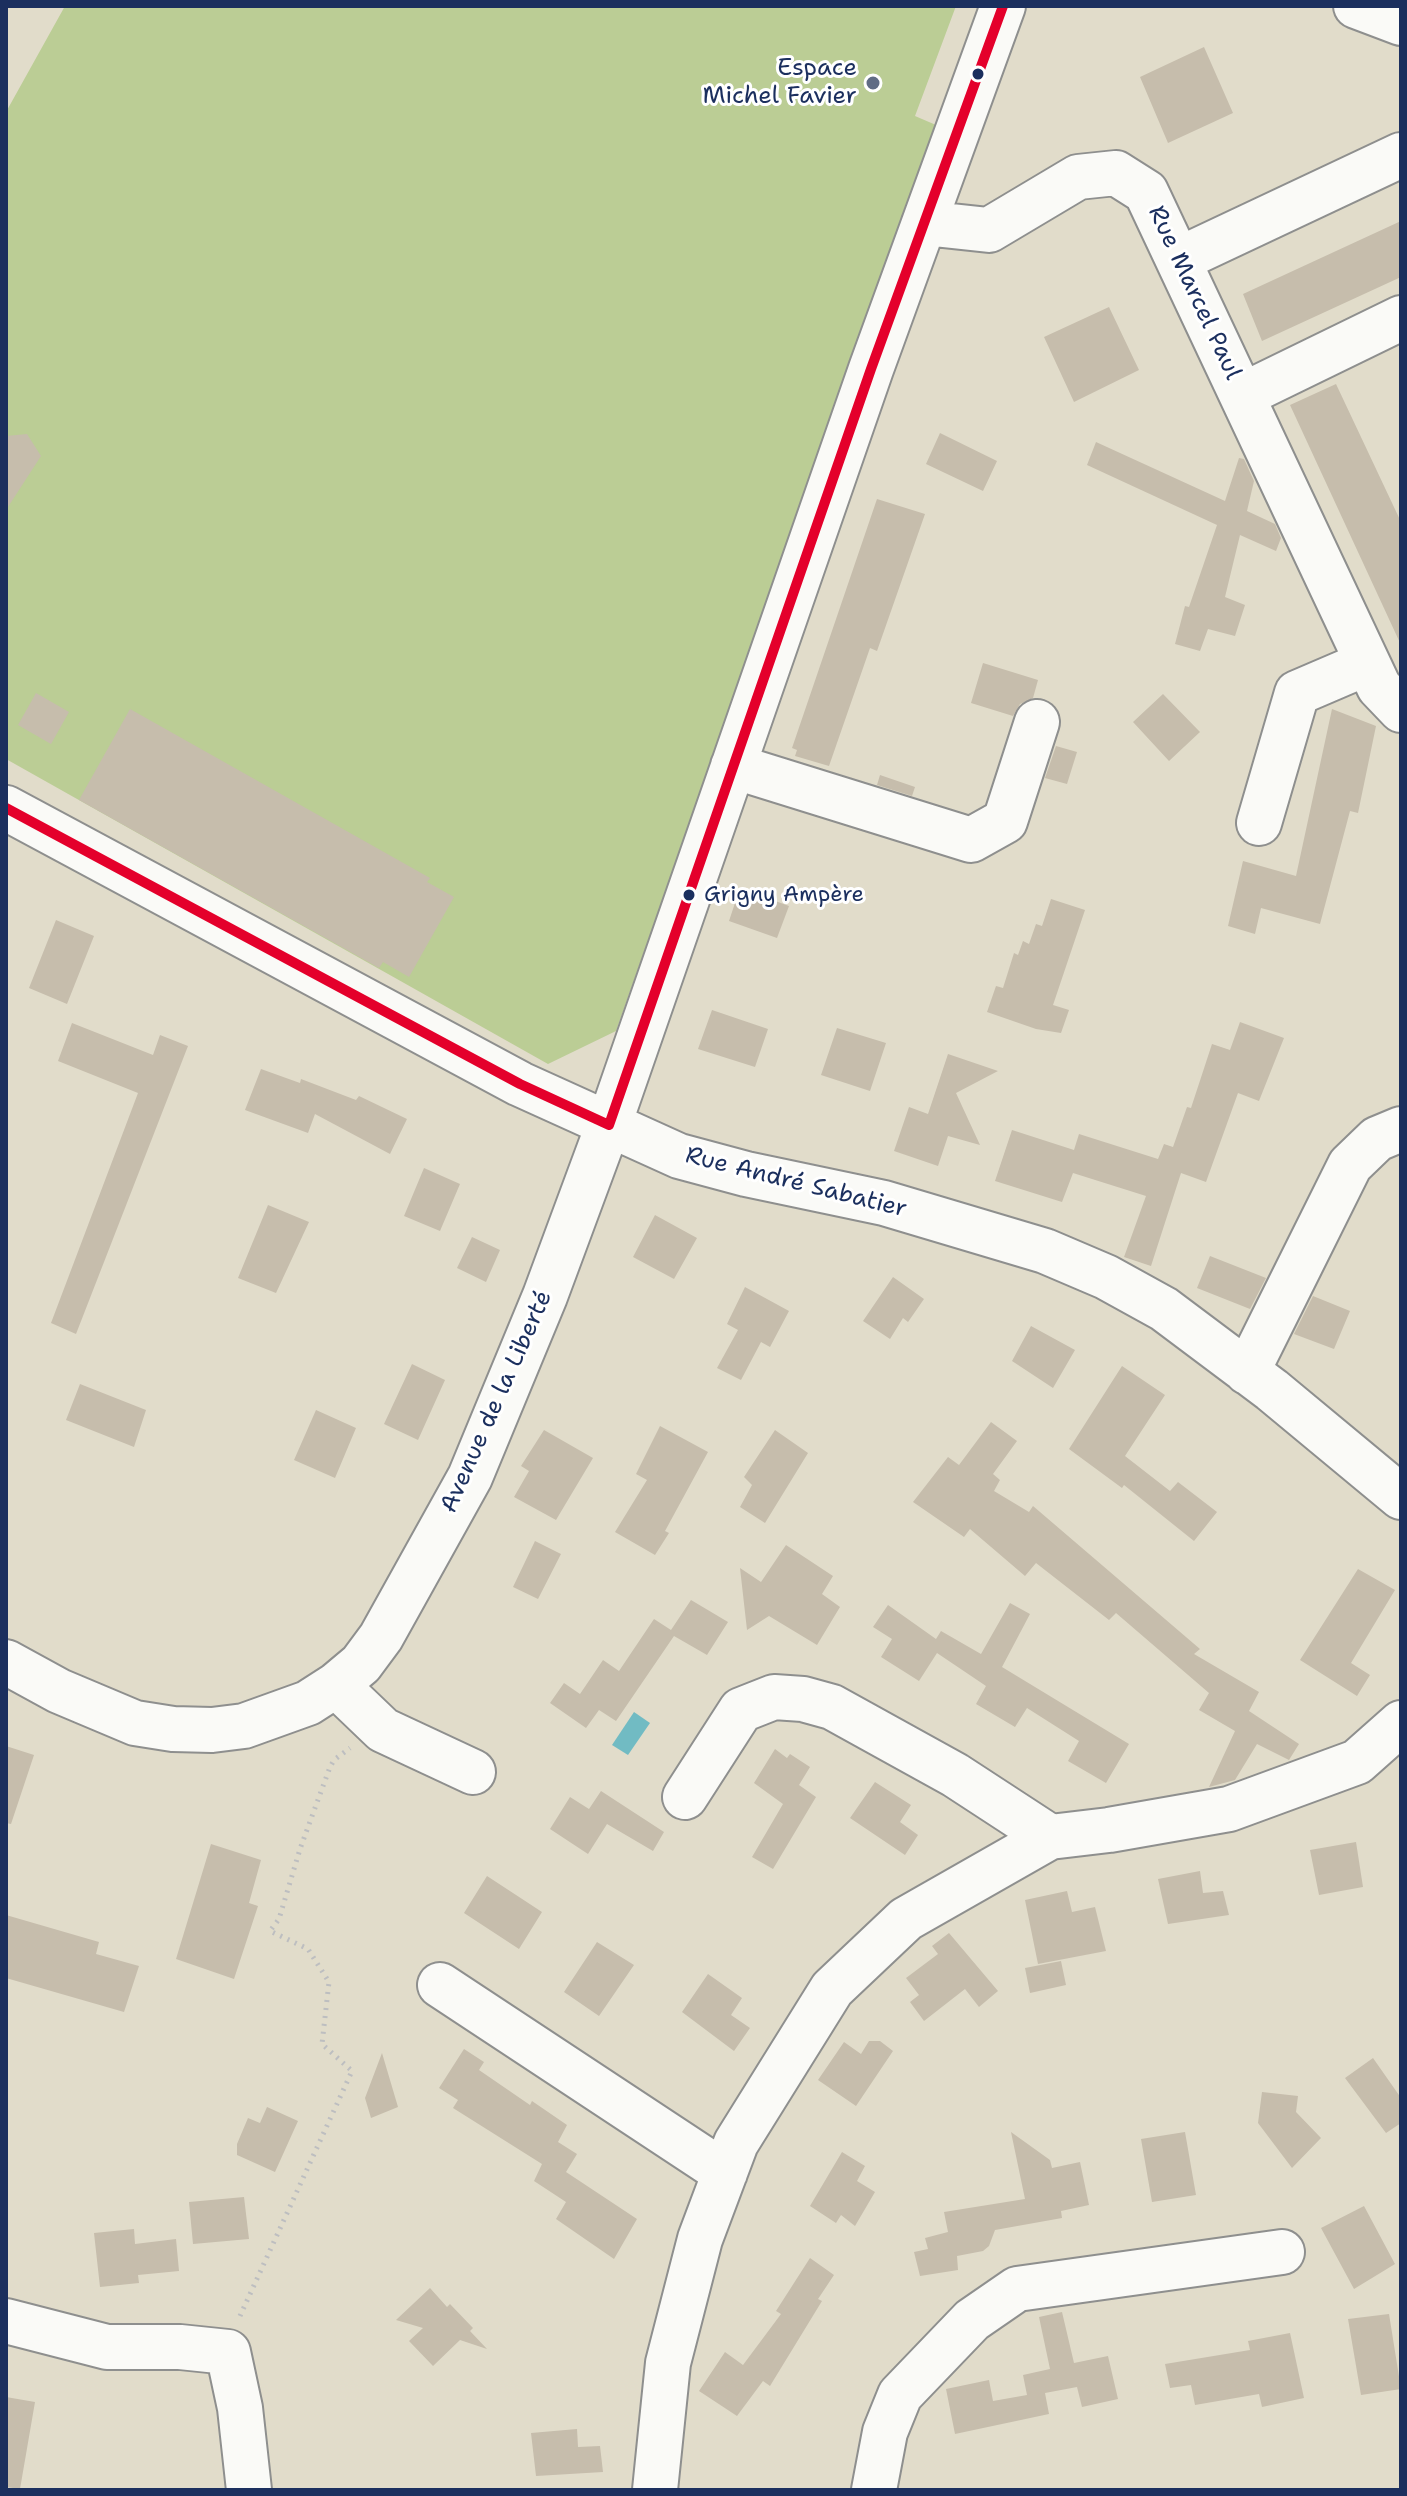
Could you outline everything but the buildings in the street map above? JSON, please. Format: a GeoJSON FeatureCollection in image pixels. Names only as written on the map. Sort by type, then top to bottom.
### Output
{"type":"FeatureCollection","features":[{"type":"Feature","properties":{"kind":"street","name":"Avenue de la Liberté"},"geometry":{"type":"LineString","coordinates":[[6,1662],[105,1712],[135,1723],[173,1729],[212,1730],[244,1726],[308,1703],[361,1664],[381,1637],[470,1477],[545,1296],[609,1125],[924,223],[1003,6]]}},
{"type":"Feature","properties":{"kind":"street"},"geometry":{"type":"LineString","coordinates":[[1356,6],[1401,23]]}},
{"type":"Feature","properties":{"kind":"street"},"geometry":{"type":"LineString","coordinates":[[1178,260],[1401,155]]}},
{"type":"Feature","properties":{"kind":"street","name":"Rue Marcel Paul"},"geometry":{"type":"LineString","coordinates":[[924,223],[989,230],[1078,177],[1116,173],[1146,192],[1367,663],[1379,687],[1401,710]]}},
{"type":"Feature","properties":{"kind":"street","name":"Rue Marcel Paul"},"geometry":{"type":"LineString","coordinates":[[1243,395],[1401,318]]}},
{"type":"Feature","properties":{"kind":"street"},"geometry":{"type":"LineString","coordinates":[[1259,823],[1297,693],[1367,663]]}},
{"type":"Feature","properties":{"kind":"street"},"geometry":{"type":"LineString","coordinates":[[733,766],[971,840],[1005,821],[1037,722]]}},
{"type":"Feature","properties":{"kind":"street","name":"Rue André Sabatier"},"geometry":{"type":"LineString","coordinates":[[6,808],[520,1084],[679,1156],[746,1174],[884,1203],[1045,1251],[1106,1277],[1164,1309],[1401,1497]]}},
{"type":"Feature","properties":{"kind":"street"},"geometry":{"type":"LineString","coordinates":[[1247,1372],[1350,1165],[1377,1139],[1401,1129]]}},
{"type":"Feature","properties":{"kind":"street"},"geometry":{"type":"LineString","coordinates":[[336,1685],[383,1730],[473,1772]]}},
{"type":"Feature","properties":{"kind":"street"},"geometry":{"type":"LineString","coordinates":[[685,1797],[741,1710],[774,1697],[803,1699],[832,1707],[955,1775],[1050,1837]]}},
{"type":"Feature","properties":{"kind":"street"},"geometry":{"type":"LineString","coordinates":[[655,2490],[668,2363],[700,2239],[736,2143],[832,1989],[906,1919],[1050,1837],[1229,1809],[1357,1762],[1401,1723]]}},
{"type":"Feature","properties":{"kind":"street"},"geometry":{"type":"LineString","coordinates":[[440,1985],[725,2173]]}},
{"type":"Feature","properties":{"kind":"street"},"geometry":{"type":"LineString","coordinates":[[874,2490],[885,2432],[900,2395],[972,2320],[1017,2289],[1282,2252]]}},
{"type":"Feature","properties":{"kind":"street"},"geometry":{"type":"LineString","coordinates":[[6,2321],[107,2347],[180,2347],[228,2352],[240,2408],[249,2490]]}},
{"type":"Feature","properties":{"kind":"path"},"geometry":{"type":"LineString","coordinates":[[228,2352],[238,2321],[352,2071],[322,2044],[329,1982],[308,1949],[270,1931],[279,1919],[300,1849],[334,1760],[383,1730]]}},
{"type":"Feature","properties":{"kind":"green space"},"geometry":{"type":"Polygon","coordinates":[[[65,6],[956,6],[915,116],[936,125],[616,1031],[548,1064],[6,759],[6,112],[65,6]]]}},
{"type":"Feature","properties":{"kind":"water"},"geometry":{"type":"Polygon","coordinates":[[[634,1712],[650,1723],[628,1755],[612,1745],[634,1712]]]}},
{"type":"Feature","properties":{"kind":"transit line"},"geometry":{"type":"LineString","coordinates":[[609,1125],[871,369],[1003,6]]}},
{"type":"Feature","properties":{"kind":"transit line"},"geometry":{"type":"LineString","coordinates":[[6,808],[520,1084],[609,1125]]}},
{"type":"Feature","properties":{"kind":"place","name":"Espace Michel Favier"},"geometry":{"type":"Point","coordinates":[873,83]}},
{"type":"Feature","properties":{"kind":"place","name":"Grigny Ampère"},"geometry":{"type":"Point","coordinates":[689,895]}}]}
